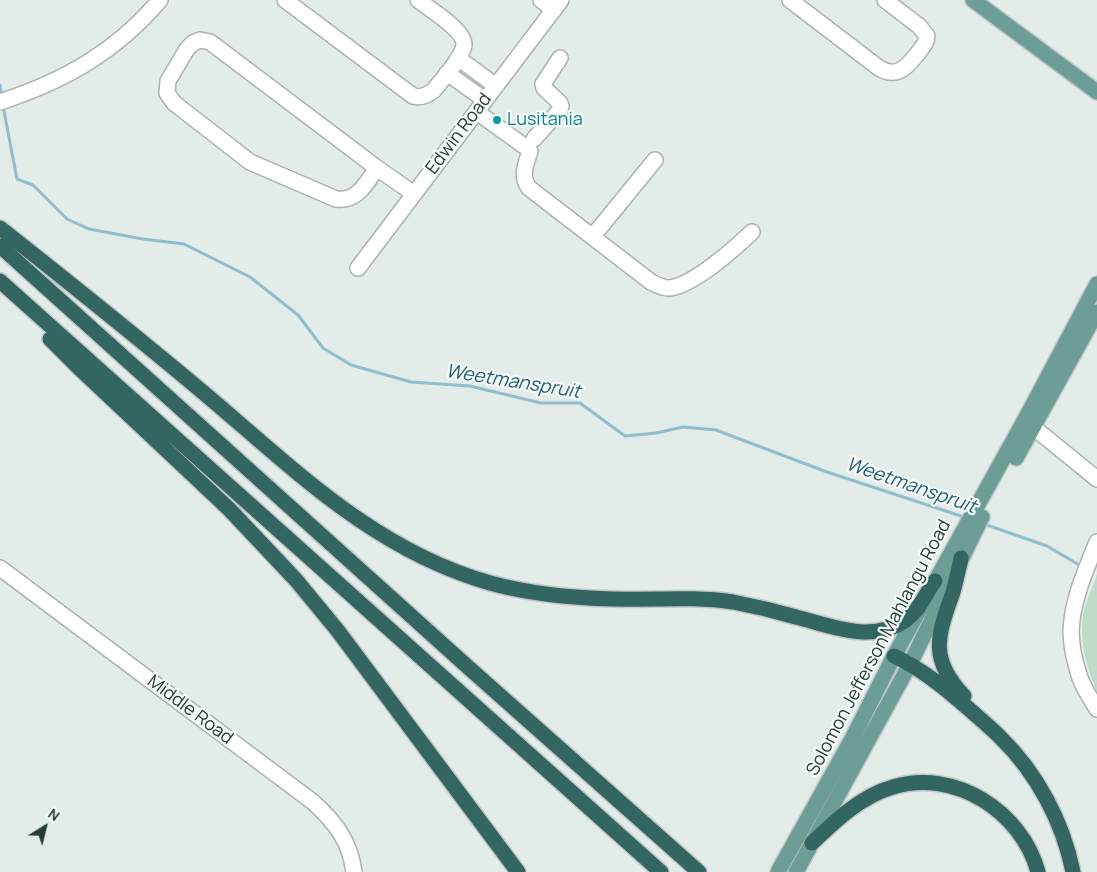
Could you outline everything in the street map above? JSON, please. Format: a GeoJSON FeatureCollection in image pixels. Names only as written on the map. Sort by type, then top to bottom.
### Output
{"type":"FeatureCollection","features":[{"type":"Feature","properties":{"kind":"highway"},"geometry":{"type":"LineString","coordinates":[[0,228],[110,315],[329,500],[418,556],[456,572],[491,583],[554,596],[728,602],[756,606],[863,633],[882,630],[905,620],[917,609],[936,581]]}},
{"type":"Feature","properties":{"kind":"highway"},"geometry":{"type":"LineString","coordinates":[[0,246],[699,872]]}},
{"type":"Feature","properties":{"kind":"highway"},"geometry":{"type":"LineString","coordinates":[[0,282],[34,322],[78,367],[229,509],[296,580],[338,631],[518,872]]}},
{"type":"Feature","properties":{"kind":"highway"},"geometry":{"type":"LineString","coordinates":[[0,282],[661,872]]}},
{"type":"Feature","properties":{"kind":"highway"},"geometry":{"type":"LineString","coordinates":[[960,551],[953,591],[940,628],[940,657],[944,670],[1030,773],[1046,797],[1058,824],[1074,872]]}},
{"type":"Feature","properties":{"kind":"highway"},"geometry":{"type":"LineString","coordinates":[[894,656],[910,664],[950,693],[1000,737]]}},
{"type":"Feature","properties":{"kind":"highway"},"geometry":{"type":"LineString","coordinates":[[812,843],[833,824],[868,798],[894,786],[927,782],[956,787],[969,792],[994,807],[1011,822],[1022,836],[1030,849],[1038,872]]}},
{"type":"Feature","properties":{"kind":"highway"},"geometry":{"type":"LineString","coordinates":[[650,830],[680,848],[708,872]]}},
{"type":"Feature","properties":{"kind":"main road"},"geometry":{"type":"LineString","coordinates":[[973,0],[1097,92]]}},
{"type":"Feature","properties":{"kind":"main road","name":"Solomon Jefferson Mahlangu Road"},"geometry":{"type":"LineString","coordinates":[[796,872],[837,794],[910,664],[960,551],[1028,414],[1097,284]]}},
{"type":"Feature","properties":{"kind":"main road","name":"Solomon Jefferson Mahlangu Road"},"geometry":{"type":"LineString","coordinates":[[980,511],[1033,428],[1097,312]]}},
{"type":"Feature","properties":{"kind":"main road","name":"Solomon Jefferson Mahlangu Road"},"geometry":{"type":"LineString","coordinates":[[778,872],[852,739],[894,656],[936,581],[960,551]]}},
{"type":"Feature","properties":{"kind":"street"},"geometry":{"type":"LineString","coordinates":[[0,102],[68,76],[91,62],[128,33],[160,0]]}},
{"type":"Feature","properties":{"kind":"street"},"geometry":{"type":"LineString","coordinates":[[286,0],[413,96],[419,98],[429,94],[447,73],[464,47],[461,35],[457,30],[418,0]]}},
{"type":"Feature","properties":{"kind":"street"},"geometry":{"type":"LineString","coordinates":[[542,0],[557,5]]}},
{"type":"Feature","properties":{"kind":"street"},"geometry":{"type":"LineString","coordinates":[[790,0],[879,68],[886,73],[891,73],[902,70],[909,64],[925,44],[927,36],[919,26],[885,0]]}},
{"type":"Feature","properties":{"kind":"street","name":"Edwin Road"},"geometry":{"type":"LineString","coordinates":[[358,268],[557,5]]}},
{"type":"Feature","properties":{"kind":"street"},"geometry":{"type":"LineString","coordinates":[[377,168],[356,195],[350,199],[336,199],[250,162],[174,103],[167,93],[168,81],[193,43],[200,40],[210,42],[414,194]]}},
{"type":"Feature","properties":{"kind":"street"},"geometry":{"type":"LineString","coordinates":[[458,58],[496,86]]}},
{"type":"Feature","properties":{"kind":"street"},"geometry":{"type":"LineString","coordinates":[[560,58],[543,84],[544,88],[560,102],[560,110],[529,143],[524,175],[526,184],[538,196],[651,282],[664,288],[671,288],[692,279],[720,259],[752,232]]}},
{"type":"Feature","properties":{"kind":"street"},"geometry":{"type":"LineString","coordinates":[[447,73],[482,105],[529,143]]}},
{"type":"Feature","properties":{"kind":"street"},"geometry":{"type":"LineString","coordinates":[[593,236],[655,160]]}},
{"type":"Feature","properties":{"kind":"street"},"geometry":{"type":"LineString","coordinates":[[1033,428],[1097,478]]}},
{"type":"Feature","properties":{"kind":"street"},"geometry":{"type":"LineString","coordinates":[[1095,547],[1080,588],[1071,621],[1071,637],[1081,680],[1097,709]]}},
{"type":"Feature","properties":{"kind":"street","name":"Middle Road"},"geometry":{"type":"LineString","coordinates":[[0,568],[313,802],[332,819],[347,842],[354,872]]}},
{"type":"Feature","properties":{"kind":"green space"},"geometry":{"type":"Polygon","coordinates":[[[1097,574],[1097,692],[1084,653],[1082,621],[1097,574]]]}},
{"type":"Feature","properties":{"kind":"waterway"},"geometry":{"type":"LineString","coordinates":[[0,85],[2,97]]}},
{"type":"Feature","properties":{"kind":"waterway","name":"Weetmanspruit"},"geometry":{"type":"LineString","coordinates":[[3,106],[17,179],[33,185],[67,219],[89,229],[184,244],[250,277],[298,315],[323,348],[351,365],[411,382],[470,386],[541,403],[580,403],[625,436],[656,433],[683,427],[716,430],[827,472],[967,518]]}},
{"type":"Feature","properties":{"kind":"waterway","name":"Weetmanspruit"},"geometry":{"type":"LineString","coordinates":[[984,524],[1047,546],[1081,566]]}},
{"type":"Feature","properties":{"kind":"place","name":"Lusitania"},"geometry":{"type":"Point","coordinates":[497,120]}}]}
